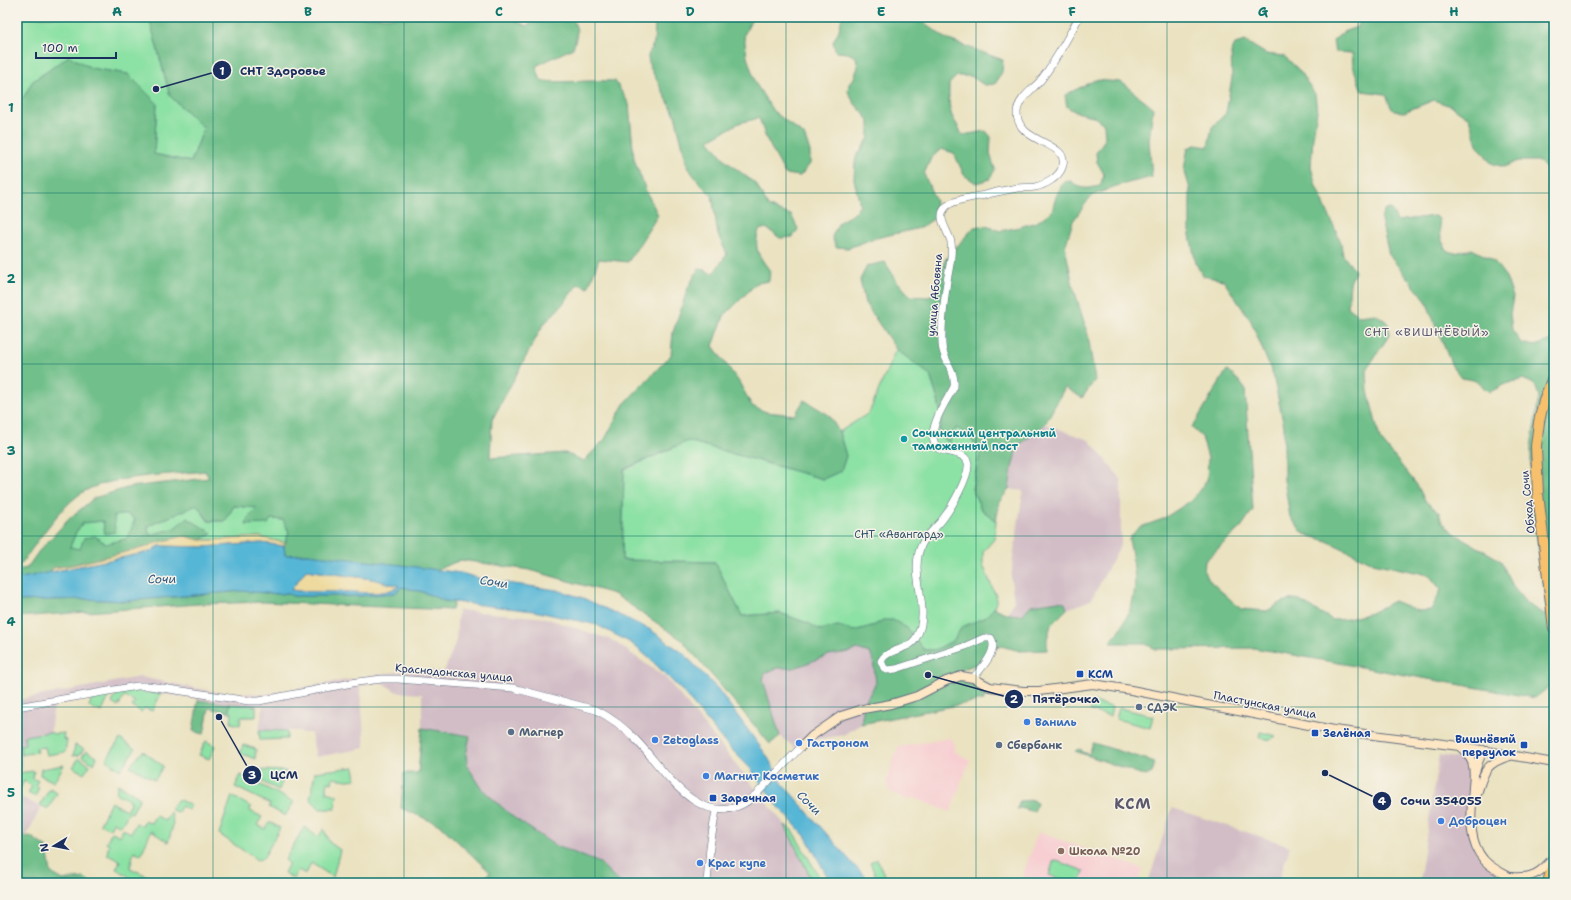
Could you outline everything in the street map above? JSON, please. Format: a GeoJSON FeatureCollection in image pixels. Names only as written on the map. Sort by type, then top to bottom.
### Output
{"type":"FeatureCollection","features":[{"type":"Feature","properties":{"kind":"highway","name":"Обход Сочи"},"geometry":{"type":"LineString","coordinates":[[1554,376],[1544,400],[1536,446],[1538,494],[1554,628]]}},
{"type":"Feature","properties":{"kind":"highway"},"geometry":{"type":"LineString","coordinates":[[1548,883],[1554,859]]}},
{"type":"Feature","properties":{"kind":"main road","name":"Пластунская улица"},"geometry":{"type":"LineString","coordinates":[[802,746],[812,736],[841,716],[917,696],[954,677],[961,676],[973,678],[990,687],[1023,691],[1038,691],[1093,684],[1131,690],[1334,730],[1459,746],[1554,763]]}},
{"type":"Feature","properties":{"kind":"main road"},"geometry":{"type":"LineString","coordinates":[[1459,746],[1467,753],[1478,775]]}},
{"type":"Feature","properties":{"kind":"main road"},"geometry":{"type":"LineString","coordinates":[[1483,750],[1472,808],[1471,827],[1474,840],[1477,850],[1491,866],[1520,883]]}},
{"type":"Feature","properties":{"kind":"main road"},"geometry":{"type":"LineString","coordinates":[[1478,775],[1494,762],[1512,755]]}},
{"type":"Feature","properties":{"kind":"main road"},"geometry":{"type":"LineString","coordinates":[[1511,877],[1520,878],[1535,875],[1546,867],[1554,856]]}},
{"type":"Feature","properties":{"kind":"street","name":"улица Абовяна"},"geometry":{"type":"LineString","coordinates":[[973,678],[992,650],[994,643],[991,638],[984,638],[966,646],[896,669],[887,670],[884,668],[881,661],[884,656],[914,642],[917,637],[922,622],[923,610],[917,576],[917,560],[921,546],[949,509],[968,469],[966,458],[939,449],[932,434],[935,424],[955,383],[953,370],[942,346],[943,314],[951,256],[951,242],[943,222],[942,212],[945,207],[957,202],[1003,190],[1042,185],[1060,172],[1064,163],[1059,151],[1025,132],[1018,119],[1018,108],[1059,55],[1080,17]]}},
{"type":"Feature","properties":{"kind":"street","name":"Краснодонская улица"},"geometry":{"type":"LineString","coordinates":[[17,708],[137,686],[149,686],[250,701],[260,701],[382,679],[422,680],[513,688],[596,710],[617,722],[634,738],[683,793],[695,802],[716,810],[723,810],[743,805],[753,798],[802,746]]}},
{"type":"Feature","properties":{"kind":"street"},"geometry":{"type":"LineString","coordinates":[[707,883],[710,847],[716,810]]}},
{"type":"Feature","properties":{"kind":"shaded area"},"geometry":{"type":"Polygon","coordinates":[[[1045,424],[1089,440],[1121,479],[1121,544],[1091,600],[1067,609],[1065,603],[1022,615],[1008,614],[1014,601],[1011,579],[1023,491],[1009,489],[1012,468],[1017,447],[1045,424]]]}},
{"type":"Feature","properties":{"kind":"shaded area"},"geometry":{"type":"Polygon","coordinates":[[[458,610],[545,618],[612,640],[666,678],[785,825],[813,883],[620,883],[600,863],[554,845],[513,817],[483,790],[468,767],[466,755],[470,736],[422,728],[422,694],[397,692],[381,682],[360,686],[365,748],[316,757],[311,733],[301,733],[299,731],[259,730],[263,706],[242,705],[134,690],[54,705],[50,732],[24,736],[25,744],[20,745],[22,769],[17,770],[17,700],[140,677],[216,692],[266,694],[387,673],[423,670],[444,672],[456,641],[458,610]]]}},
{"type":"Feature","properties":{"kind":"shaded area"},"geometry":{"type":"Polygon","coordinates":[[[857,649],[870,653],[873,659],[876,675],[876,684],[864,704],[861,724],[843,735],[809,741],[799,751],[780,736],[763,680],[765,673],[777,668],[794,668],[829,655],[850,652],[857,649]]]}},
{"type":"Feature","properties":{"kind":"shaded area"},"geometry":{"type":"Polygon","coordinates":[[[949,738],[954,742],[954,751],[970,760],[950,812],[912,797],[909,801],[889,791],[886,781],[898,747],[949,738]]]}},
{"type":"Feature","properties":{"kind":"shaded area"},"geometry":{"type":"Polygon","coordinates":[[[1439,755],[1469,761],[1472,841],[1484,863],[1526,883],[1419,883],[1439,755]]]}},
{"type":"Feature","properties":{"kind":"shaded area"},"geometry":{"type":"Polygon","coordinates":[[[17,795],[41,807],[26,837],[17,833],[17,795]]]}},
{"type":"Feature","properties":{"kind":"shaded area"},"geometry":{"type":"Polygon","coordinates":[[[1172,808],[1290,846],[1278,883],[1148,883],[1172,808]]]}},
{"type":"Feature","properties":{"kind":"shaded area","name":"Школа №20"},"geometry":{"type":"Polygon","coordinates":[[[1038,832],[1143,869],[1138,883],[1020,883],[1038,832]]]}},
{"type":"Feature","properties":{"kind":"green space"},"geometry":{"type":"Polygon","coordinates":[[[17,17],[149,17],[170,96],[204,128],[191,162],[154,154],[157,103],[128,74],[91,68],[69,56],[32,82],[24,97],[17,101],[17,17]]]}},
{"type":"Feature","properties":{"kind":"green space"},"geometry":{"type":"Polygon","coordinates":[[[149,17],[508,17],[527,26],[540,17],[570,17],[577,32],[573,48],[536,66],[541,81],[615,81],[629,104],[634,159],[646,191],[658,215],[628,262],[599,259],[588,288],[578,284],[562,305],[543,325],[492,420],[490,458],[565,453],[584,461],[605,439],[624,404],[671,355],[673,332],[688,288],[699,268],[713,274],[727,254],[718,235],[712,195],[702,186],[688,168],[675,115],[650,67],[648,57],[654,43],[655,24],[653,18],[651,17],[753,17],[744,35],[747,57],[756,84],[773,111],[804,135],[810,151],[810,164],[800,176],[785,174],[766,138],[759,118],[739,123],[709,140],[726,161],[756,184],[768,206],[791,215],[798,229],[793,237],[780,238],[766,228],[759,230],[757,247],[760,256],[770,271],[769,281],[757,283],[724,316],[713,346],[739,382],[752,406],[766,412],[795,415],[804,400],[829,415],[839,432],[846,456],[841,471],[823,479],[688,441],[624,469],[622,560],[715,562],[742,616],[780,613],[810,624],[820,630],[838,626],[854,631],[875,625],[883,620],[893,620],[907,628],[924,650],[935,650],[953,641],[962,627],[984,618],[994,608],[1008,614],[1022,615],[1031,605],[1059,601],[1065,603],[1067,609],[1051,625],[1047,639],[1047,650],[1020,651],[1001,646],[989,651],[977,664],[960,670],[961,679],[989,692],[983,700],[861,724],[864,704],[876,683],[873,659],[870,653],[857,649],[850,652],[829,655],[794,668],[777,668],[765,673],[763,680],[780,736],[770,744],[682,640],[614,594],[530,570],[461,560],[435,570],[307,554],[285,555],[284,546],[289,532],[283,520],[271,519],[268,524],[246,525],[249,517],[257,508],[234,506],[225,521],[209,521],[197,505],[148,526],[149,535],[173,529],[187,518],[212,533],[200,540],[184,536],[152,544],[147,547],[72,565],[53,568],[51,572],[22,578],[17,576],[17,570],[27,568],[39,551],[69,519],[94,498],[130,487],[209,478],[205,471],[158,475],[123,479],[92,488],[80,494],[62,510],[17,569],[17,101],[24,97],[32,82],[69,56],[91,68],[128,74],[157,103],[154,154],[191,162],[204,128],[170,96],[149,17]],[[127,514],[114,516],[115,532],[105,534],[103,521],[83,523],[76,532],[70,547],[80,549],[84,538],[95,536],[106,544],[128,538],[135,519],[127,514]]]}},
{"type":"Feature","properties":{"kind":"green space"},"geometry":{"type":"Polygon","coordinates":[[[842,17],[920,17],[921,20],[946,39],[1003,60],[1002,72],[995,84],[984,85],[971,76],[957,76],[949,84],[951,112],[961,133],[963,135],[986,131],[991,137],[990,154],[995,169],[990,179],[976,183],[964,175],[954,153],[941,149],[931,158],[924,174],[936,202],[935,218],[920,228],[872,239],[848,248],[836,247],[832,237],[839,222],[855,213],[860,205],[854,179],[855,164],[856,157],[869,138],[869,120],[855,104],[848,91],[849,84],[854,78],[858,67],[856,57],[848,53],[836,52],[833,42],[839,30],[842,17]]]}},
{"type":"Feature","properties":{"kind":"green space"},"geometry":{"type":"Polygon","coordinates":[[[1359,17],[1554,17],[1554,180],[1553,176],[1539,161],[1518,161],[1504,167],[1491,163],[1477,144],[1469,118],[1453,107],[1434,100],[1404,112],[1394,111],[1385,94],[1362,91],[1353,66],[1352,53],[1335,52],[1333,41],[1343,32],[1357,27],[1359,17]]]}},
{"type":"Feature","properties":{"kind":"green space"},"geometry":{"type":"Polygon","coordinates":[[[1245,41],[1266,54],[1284,56],[1298,69],[1315,94],[1317,111],[1313,137],[1311,167],[1316,186],[1340,240],[1343,255],[1355,271],[1350,283],[1348,307],[1359,316],[1376,314],[1388,323],[1390,334],[1367,369],[1368,391],[1380,439],[1417,485],[1426,502],[1439,512],[1441,520],[1447,527],[1457,535],[1500,560],[1514,588],[1527,604],[1544,614],[1548,612],[1531,496],[1531,447],[1539,396],[1535,385],[1523,379],[1505,384],[1490,392],[1478,381],[1462,378],[1452,366],[1426,301],[1389,255],[1381,220],[1384,210],[1391,209],[1397,221],[1434,216],[1439,218],[1441,239],[1447,251],[1455,253],[1472,249],[1493,260],[1506,277],[1513,297],[1510,314],[1512,330],[1521,343],[1535,346],[1554,339],[1554,683],[1535,698],[1254,648],[1156,649],[1143,643],[1110,643],[1124,623],[1134,597],[1135,578],[1129,539],[1138,528],[1163,519],[1192,500],[1207,480],[1208,458],[1202,437],[1192,428],[1227,370],[1245,389],[1253,510],[1241,527],[1205,561],[1204,572],[1211,582],[1241,609],[1267,611],[1284,601],[1296,599],[1333,620],[1348,619],[1371,613],[1394,601],[1418,611],[1431,610],[1441,590],[1429,575],[1373,563],[1327,541],[1304,534],[1290,517],[1284,480],[1284,426],[1273,375],[1251,321],[1223,280],[1203,276],[1196,264],[1190,235],[1190,189],[1184,169],[1188,148],[1195,145],[1208,147],[1212,127],[1226,113],[1232,78],[1231,52],[1235,44],[1245,41]]]}},
{"type":"Feature","properties":{"kind":"green space"},"geometry":{"type":"Polygon","coordinates":[[[1095,80],[1121,82],[1153,108],[1149,140],[1152,177],[1116,186],[1091,196],[1073,221],[1065,247],[1073,286],[1088,335],[1095,380],[1082,398],[1065,387],[1045,424],[1017,447],[1009,489],[999,502],[996,521],[981,509],[972,489],[980,454],[978,450],[968,436],[956,428],[949,443],[943,438],[939,431],[942,420],[938,400],[930,375],[896,349],[865,303],[860,280],[867,266],[885,262],[897,281],[910,296],[930,297],[938,285],[945,260],[974,227],[986,226],[1000,231],[1037,222],[1052,211],[1056,197],[1063,182],[1071,181],[1084,188],[1100,186],[1104,174],[1097,162],[1096,153],[1105,139],[1104,124],[1093,116],[1076,112],[1067,107],[1065,95],[1095,80]]]}},
{"type":"Feature","properties":{"kind":"green space","name":"СНТ «Авангард»"},"geometry":{"type":"Polygon","coordinates":[[[896,349],[930,375],[938,400],[942,420],[939,431],[955,428],[964,431],[980,455],[972,489],[981,509],[996,521],[994,539],[983,552],[983,565],[997,599],[994,608],[984,618],[962,627],[953,641],[935,650],[924,650],[907,629],[883,620],[875,625],[854,631],[838,626],[820,630],[810,624],[780,613],[742,616],[715,562],[622,560],[624,470],[688,441],[823,479],[841,471],[846,456],[839,432],[869,413],[896,349]]]}},
{"type":"Feature","properties":{"kind":"green space"},"geometry":{"type":"Polygon","coordinates":[[[197,505],[208,521],[225,521],[234,506],[258,508],[249,517],[283,520],[289,532],[285,543],[260,537],[200,540],[212,534],[173,529],[149,535],[148,526],[197,505]]]}},
{"type":"Feature","properties":{"kind":"green space"},"geometry":{"type":"Polygon","coordinates":[[[127,514],[135,519],[128,538],[106,545],[95,536],[80,550],[70,547],[76,532],[83,523],[103,521],[105,534],[114,516],[127,514]]]}},
{"type":"Feature","properties":{"kind":"green space"},"geometry":{"type":"Polygon","coordinates":[[[402,587],[423,592],[445,601],[454,602],[452,610],[263,602],[199,604],[17,617],[17,601],[85,599],[126,601],[241,591],[279,594],[287,593],[293,596],[359,596],[395,593],[402,587]]]}},
{"type":"Feature","properties":{"kind":"green space"},"geometry":{"type":"Polygon","coordinates":[[[134,690],[161,694],[152,711],[145,708],[141,712],[132,706],[135,702],[124,696],[118,707],[112,703],[117,692],[134,690]]]}},
{"type":"Feature","properties":{"kind":"green space"},"geometry":{"type":"Polygon","coordinates":[[[110,694],[102,712],[89,707],[92,697],[110,694]]]}},
{"type":"Feature","properties":{"kind":"green space"},"geometry":{"type":"Polygon","coordinates":[[[198,700],[230,704],[229,712],[209,708],[204,734],[193,731],[198,700]]]}},
{"type":"Feature","properties":{"kind":"green space"},"geometry":{"type":"Polygon","coordinates":[[[1093,702],[1112,707],[1110,716],[1090,711],[1093,702]]]}},
{"type":"Feature","properties":{"kind":"green space"},"geometry":{"type":"Polygon","coordinates":[[[230,704],[256,706],[256,717],[241,717],[240,725],[231,723],[232,712],[229,712],[230,704]]]}},
{"type":"Feature","properties":{"kind":"green space"},"geometry":{"type":"Polygon","coordinates":[[[1119,708],[1153,716],[1150,728],[1116,719],[1119,708]]]}},
{"type":"Feature","properties":{"kind":"green space"},"geometry":{"type":"Polygon","coordinates":[[[422,728],[470,736],[466,755],[468,767],[483,790],[513,817],[554,845],[600,863],[620,883],[481,883],[490,872],[440,825],[401,808],[404,773],[418,773],[422,728]]]}},
{"type":"Feature","properties":{"kind":"green space"},"geometry":{"type":"Polygon","coordinates":[[[259,730],[287,731],[287,739],[260,740],[259,730]]]}},
{"type":"Feature","properties":{"kind":"green space"},"geometry":{"type":"Polygon","coordinates":[[[50,732],[54,734],[64,733],[63,739],[67,740],[65,752],[47,755],[45,747],[36,748],[37,752],[21,755],[20,745],[25,744],[24,736],[50,732]]]}},
{"type":"Feature","properties":{"kind":"green space"},"geometry":{"type":"Polygon","coordinates":[[[1260,732],[1276,736],[1270,740],[1259,737],[1260,732]]]}},
{"type":"Feature","properties":{"kind":"green space"},"geometry":{"type":"Polygon","coordinates":[[[120,739],[135,749],[120,770],[106,760],[120,739]]]}},
{"type":"Feature","properties":{"kind":"green space"},"geometry":{"type":"Polygon","coordinates":[[[206,741],[215,746],[209,759],[199,755],[206,741]]]}},
{"type":"Feature","properties":{"kind":"green space"},"geometry":{"type":"Polygon","coordinates":[[[1093,743],[1155,762],[1152,773],[1146,776],[1075,751],[1079,749],[1082,750],[1082,752],[1089,754],[1093,743]]]}},
{"type":"Feature","properties":{"kind":"green space"},"geometry":{"type":"Polygon","coordinates":[[[75,745],[84,749],[79,755],[73,756],[75,745]]]}},
{"type":"Feature","properties":{"kind":"green space"},"geometry":{"type":"Polygon","coordinates":[[[243,745],[256,749],[255,759],[240,753],[243,745]]]}},
{"type":"Feature","properties":{"kind":"green space"},"geometry":{"type":"Polygon","coordinates":[[[86,751],[97,757],[94,764],[82,757],[86,751]]]}},
{"type":"Feature","properties":{"kind":"green space"},"geometry":{"type":"Polygon","coordinates":[[[143,751],[163,766],[155,780],[130,766],[143,751]]]}},
{"type":"Feature","properties":{"kind":"green space"},"geometry":{"type":"Polygon","coordinates":[[[79,758],[90,765],[84,774],[73,767],[79,758]]]}},
{"type":"Feature","properties":{"kind":"green space"},"geometry":{"type":"Polygon","coordinates":[[[64,765],[54,782],[40,775],[41,769],[64,765]]]}},
{"type":"Feature","properties":{"kind":"green space"},"geometry":{"type":"Polygon","coordinates":[[[354,767],[356,779],[348,780],[333,778],[332,783],[328,782],[326,792],[337,795],[335,809],[320,809],[310,799],[315,772],[354,767]]]}},
{"type":"Feature","properties":{"kind":"green space"},"geometry":{"type":"Polygon","coordinates":[[[257,770],[286,771],[279,790],[260,780],[256,775],[257,770]]]}},
{"type":"Feature","properties":{"kind":"green space"},"geometry":{"type":"Polygon","coordinates":[[[34,771],[33,779],[38,780],[36,785],[39,787],[35,797],[28,793],[32,786],[24,781],[17,794],[17,773],[34,771]]]}},
{"type":"Feature","properties":{"kind":"green space"},"geometry":{"type":"Polygon","coordinates":[[[241,775],[294,802],[285,816],[269,807],[270,804],[235,787],[241,775]]]}},
{"type":"Feature","properties":{"kind":"green space"},"geometry":{"type":"Polygon","coordinates":[[[118,784],[140,798],[132,813],[129,812],[121,826],[113,822],[110,829],[100,824],[111,802],[126,810],[131,801],[116,793],[118,784]]]}},
{"type":"Feature","properties":{"kind":"green space"},"geometry":{"type":"Polygon","coordinates":[[[50,788],[57,793],[48,809],[40,805],[50,788]]]}},
{"type":"Feature","properties":{"kind":"green space"},"geometry":{"type":"Polygon","coordinates":[[[232,796],[251,807],[250,811],[262,817],[257,825],[265,829],[269,822],[280,828],[263,859],[257,860],[219,834],[232,796]]]}},
{"type":"Feature","properties":{"kind":"green space"},"geometry":{"type":"Polygon","coordinates":[[[178,799],[191,806],[188,810],[182,806],[177,813],[171,809],[178,799]]]}},
{"type":"Feature","properties":{"kind":"green space"},"geometry":{"type":"Polygon","coordinates":[[[1034,800],[1037,803],[1034,812],[1021,808],[1017,809],[1020,801],[1034,800]]]}},
{"type":"Feature","properties":{"kind":"green space"},"geometry":{"type":"Polygon","coordinates":[[[170,812],[173,823],[168,842],[151,831],[141,855],[134,851],[130,868],[156,880],[155,883],[133,882],[127,875],[116,869],[120,861],[107,854],[109,844],[106,842],[112,832],[120,836],[123,829],[131,833],[136,823],[142,826],[145,820],[151,823],[156,815],[165,821],[170,812]]]}},
{"type":"Feature","properties":{"kind":"green space"},"geometry":{"type":"Polygon","coordinates":[[[785,825],[792,830],[823,883],[813,883],[785,825]]]}},
{"type":"Feature","properties":{"kind":"green space"},"geometry":{"type":"Polygon","coordinates":[[[304,827],[318,837],[324,829],[329,842],[340,850],[333,877],[311,863],[306,874],[298,870],[294,879],[284,873],[289,863],[285,860],[304,827]]]}},
{"type":"Feature","properties":{"kind":"green space"},"geometry":{"type":"Polygon","coordinates":[[[17,833],[26,837],[30,836],[47,848],[51,873],[63,880],[85,878],[91,883],[17,883],[17,833]]]}},
{"type":"Feature","properties":{"kind":"green space"},"geometry":{"type":"Polygon","coordinates":[[[877,859],[888,883],[879,883],[870,863],[877,859]]]}},
{"type":"Feature","properties":{"kind":"green space"},"geometry":{"type":"Polygon","coordinates":[[[1054,860],[1084,871],[1080,883],[1072,883],[1049,875],[1054,860]]]}},
{"type":"Feature","properties":{"kind":"sand"},"geometry":{"type":"Polygon","coordinates":[[[184,536],[200,540],[260,537],[285,543],[284,546],[262,543],[204,547],[160,546],[149,552],[51,572],[53,568],[72,565],[147,547],[152,544],[184,536]]]}},
{"type":"Feature","properties":{"kind":"sand"},"geometry":{"type":"Polygon","coordinates":[[[306,570],[372,579],[400,586],[387,591],[373,593],[311,592],[290,590],[306,570]]]}},
{"type":"Feature","properties":{"kind":"water","name":"Сочи"},"geometry":{"type":"Polygon","coordinates":[[[262,543],[284,546],[285,555],[307,554],[401,565],[461,573],[485,580],[557,590],[583,598],[651,630],[683,653],[717,688],[767,756],[782,783],[871,883],[831,883],[806,837],[779,807],[750,768],[725,743],[683,692],[649,658],[631,643],[597,625],[534,611],[445,601],[423,592],[402,587],[395,593],[359,596],[293,596],[287,593],[279,594],[241,591],[126,601],[85,599],[17,601],[17,576],[22,578],[149,552],[160,546],[204,547],[262,543]],[[306,570],[291,590],[312,592],[374,593],[387,591],[399,586],[372,579],[306,570]]]}},
{"type":"Feature","properties":{"kind":"place","name":"СНТ Здоровье"},"geometry":{"type":"Point","coordinates":[156,89]}},
{"type":"Feature","properties":{"kind":"place","name":"Сочинский центральный таможенный пост"},"geometry":{"type":"Point","coordinates":[904,439]}},
{"type":"Feature","properties":{"kind":"place","name":"КСМ"},"geometry":{"type":"Point","coordinates":[1080,674]}},
{"type":"Feature","properties":{"kind":"place","name":"Пятёрочка"},"geometry":{"type":"Point","coordinates":[928,675]}},
{"type":"Feature","properties":{"kind":"place","name":"СДЭК"},"geometry":{"type":"Point","coordinates":[1139,707]}},
{"type":"Feature","properties":{"kind":"place","name":"ЦСМ"},"geometry":{"type":"Point","coordinates":[219,717]}},
{"type":"Feature","properties":{"kind":"place","name":"Ваниль"},"geometry":{"type":"Point","coordinates":[1027,722]}},
{"type":"Feature","properties":{"kind":"place","name":"Магнер"},"geometry":{"type":"Point","coordinates":[511,732]}},
{"type":"Feature","properties":{"kind":"place","name":"Зелёная"},"geometry":{"type":"Point","coordinates":[1315,733]}},
{"type":"Feature","properties":{"kind":"place","name":"Zetoglass"},"geometry":{"type":"Point","coordinates":[655,740]}},
{"type":"Feature","properties":{"kind":"place","name":"Гастроном"},"geometry":{"type":"Point","coordinates":[799,743]}},
{"type":"Feature","properties":{"kind":"place","name":"Сбербанк"},"geometry":{"type":"Point","coordinates":[999,745]}},
{"type":"Feature","properties":{"kind":"place","name":"Вишнёвый переулок"},"geometry":{"type":"Point","coordinates":[1524,745]}},
{"type":"Feature","properties":{"kind":"place","name":"Сочи 354055"},"geometry":{"type":"Point","coordinates":[1325,773]}},
{"type":"Feature","properties":{"kind":"place","name":"Магнит Косметик"},"geometry":{"type":"Point","coordinates":[706,776]}},
{"type":"Feature","properties":{"kind":"place","name":"Заречная"},"geometry":{"type":"Point","coordinates":[713,798]}},
{"type":"Feature","properties":{"kind":"place","name":"Доброцен"},"geometry":{"type":"Point","coordinates":[1441,821]}},
{"type":"Feature","properties":{"kind":"place","name":"Школа №20"},"geometry":{"type":"Point","coordinates":[1061,851]}},
{"type":"Feature","properties":{"kind":"place","name":"Крас купе"},"geometry":{"type":"Point","coordinates":[700,863]}},
{"type":"Feature","properties":{"kind":"district","name":"СНТ «ВИШНЁВЫЙ»"},"geometry":{"type":"Point","coordinates":[1427,332]}},
{"type":"Feature","properties":{"kind":"district","name":"КСМ"},"geometry":{"type":"Point","coordinates":[1133,804]}}]}
